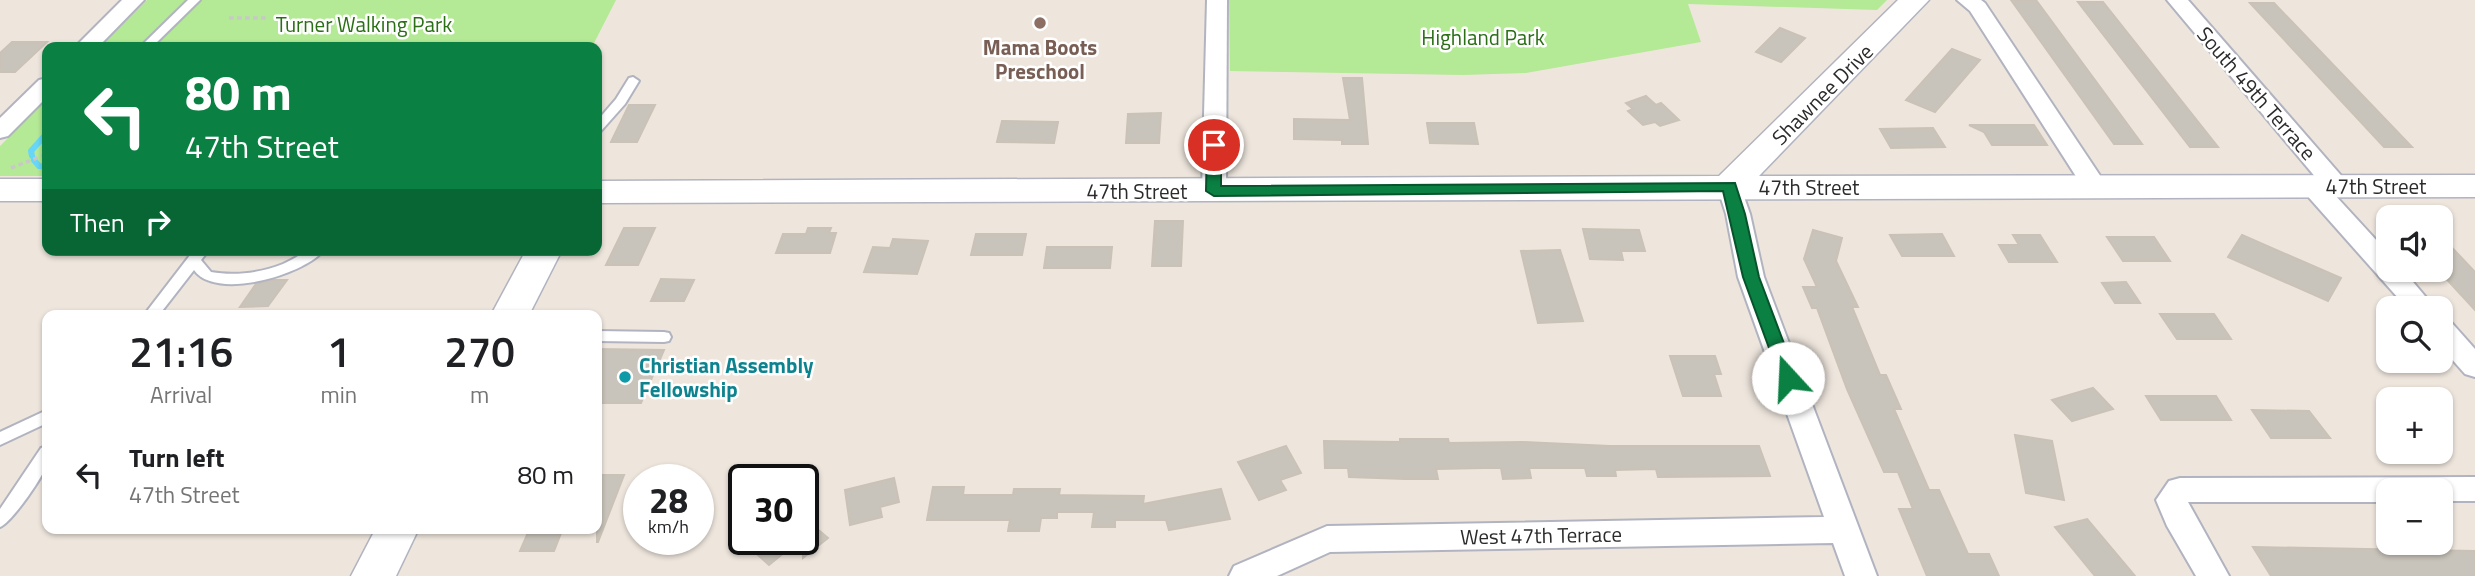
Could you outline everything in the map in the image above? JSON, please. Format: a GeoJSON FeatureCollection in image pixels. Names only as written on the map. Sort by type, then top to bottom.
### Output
{"type":"FeatureCollection","features":[{"type":"Feature","properties":{"kind":"main road","name":"Shawnee Drive"},"geometry":{"type":"LineString","coordinates":[[1729,186],[1914,0]]}},
{"type":"Feature","properties":{"kind":"main road"},"geometry":{"type":"LineString","coordinates":[[1778,139],[1787,164],[1795,175],[1818,187]]}},
{"type":"Feature","properties":{"kind":"main road","name":"47th Street"},"geometry":{"type":"LineString","coordinates":[[602,192],[1214,191],[1729,186],[2475,186]]}},
{"type":"Feature","properties":{"kind":"main road"},"geometry":{"type":"LineString","coordinates":[[0,190],[42,190]]}},
{"type":"Feature","properties":{"kind":"main road"},"geometry":{"type":"LineString","coordinates":[[513,310],[541,256]]}},
{"type":"Feature","properties":{"kind":"main road"},"geometry":{"type":"LineString","coordinates":[[373,576],[395,534]]}},
{"type":"Feature","properties":{"kind":"street"},"geometry":{"type":"LineString","coordinates":[[91,42],[134,0]]}},
{"type":"Feature","properties":{"kind":"street"},"geometry":{"type":"LineString","coordinates":[[1214,191],[1217,0]]}},
{"type":"Feature","properties":{"kind":"street"},"geometry":{"type":"LineString","coordinates":[[1967,0],[1978,7],[2095,186]]}},
{"type":"Feature","properties":{"kind":"street","name":"South 49th Terrace"},"geometry":{"type":"LineString","coordinates":[[2177,0],[2412,296]]}},
{"type":"Feature","properties":{"kind":"street"},"geometry":{"type":"LineString","coordinates":[[0,131],[42,90]]}},
{"type":"Feature","properties":{"kind":"street"},"geometry":{"type":"LineString","coordinates":[[1729,186],[1738,214],[1751,277],[1861,576]]}},
{"type":"Feature","properties":{"kind":"street"},"geometry":{"type":"LineString","coordinates":[[2453,342],[2475,367]]}},
{"type":"Feature","properties":{"kind":"street"},"geometry":{"type":"LineString","coordinates":[[2213,576],[2171,500],[2180,490],[2474,488]]}},
{"type":"Feature","properties":{"kind":"street","name":"West 47th Terrace"},"geometry":{"type":"LineString","coordinates":[[1245,576],[1327,539],[1844,530]]}},
{"type":"Feature","properties":{"kind":"lane"},"geometry":{"type":"LineString","coordinates":[[151,42],[194,0]]}},
{"type":"Feature","properties":{"kind":"lane"},"geometry":{"type":"LineString","coordinates":[[602,123],[621,102],[633,81]]}},
{"type":"Feature","properties":{"kind":"lane"},"geometry":{"type":"LineString","coordinates":[[155,310],[197,256]]}},
{"type":"Feature","properties":{"kind":"lane"},"geometry":{"type":"LineString","coordinates":[[198,256],[202,273],[212,278],[240,279],[278,272],[306,256]]}},
{"type":"Feature","properties":{"kind":"lane"},"geometry":{"type":"LineString","coordinates":[[602,335],[664,337]]}},
{"type":"Feature","properties":{"kind":"lane"},"geometry":{"type":"LineString","coordinates":[[0,439],[42,418]]}},
{"type":"Feature","properties":{"kind":"lane"},"geometry":{"type":"LineString","coordinates":[[0,520],[14,505],[42,460]]}},
{"type":"Feature","properties":{"kind":"path"},"geometry":{"type":"LineString","coordinates":[[229,18],[268,18]]}},
{"type":"Feature","properties":{"kind":"path"},"geometry":{"type":"LineString","coordinates":[[29,160],[42,156]]}},
{"type":"Feature","properties":{"kind":"green space","name":"Turner Walking Park"},"geometry":{"type":"Polygon","coordinates":[[[147,0],[616,0],[595,42],[105,42],[147,0]]]}},
{"type":"Feature","properties":{"kind":"green space","name":"Highland Park"},"geometry":{"type":"Polygon","coordinates":[[[1229,0],[1887,0],[1877,10],[1688,4],[1701,42],[1526,73],[1463,75],[1230,71],[1229,0]]]}},
{"type":"Feature","properties":{"kind":"green space"},"geometry":{"type":"Polygon","coordinates":[[[42,104],[42,176],[0,176],[0,146],[42,104]]]}},
{"type":"Feature","properties":{"kind":"building"},"geometry":{"type":"Polygon","coordinates":[[[2011,0],[2036,0],[2142,144],[2114,144],[2011,0]]]}},
{"type":"Feature","properties":{"kind":"building"},"geometry":{"type":"Polygon","coordinates":[[[2078,2],[2103,2],[2218,147],[2190,147],[2078,2]]]}},
{"type":"Feature","properties":{"kind":"building"},"geometry":{"type":"Polygon","coordinates":[[[2250,3],[2274,3],[2412,147],[2384,147],[2250,3]]]}},
{"type":"Feature","properties":{"kind":"building"},"geometry":{"type":"Polygon","coordinates":[[[1780,28],[1805,38],[1781,62],[1756,52],[1780,28]]]}},
{"type":"Feature","properties":{"kind":"building"},"geometry":{"type":"Polygon","coordinates":[[[12,42],[42,42],[42,47],[15,72],[0,72],[0,53],[12,42]]]}},
{"type":"Feature","properties":{"kind":"building"},"geometry":{"type":"Polygon","coordinates":[[[1952,49],[1980,60],[1935,112],[1906,100],[1952,49]]]}},
{"type":"Feature","properties":{"kind":"building"},"geometry":{"type":"Polygon","coordinates":[[[1343,78],[1362,78],[1368,144],[1342,144],[1342,140],[1294,139],[1294,119],[1350,120],[1343,78]]]}},
{"type":"Feature","properties":{"kind":"building"},"geometry":{"type":"Polygon","coordinates":[[[1646,96],[1656,105],[1661,103],[1679,120],[1660,126],[1655,122],[1643,125],[1628,111],[1633,109],[1626,103],[1646,96]]]}},
{"type":"Feature","properties":{"kind":"building"},"geometry":{"type":"Polygon","coordinates":[[[629,105],[655,105],[637,142],[611,142],[629,105]]]}},
{"type":"Feature","properties":{"kind":"building"},"geometry":{"type":"Polygon","coordinates":[[[1161,113],[1159,143],[1126,143],[1128,114],[1161,113]]]}},
{"type":"Feature","properties":{"kind":"building"},"geometry":{"type":"Polygon","coordinates":[[[1002,121],[1058,122],[1054,143],[997,142],[1002,121]]]}},
{"type":"Feature","properties":{"kind":"building"},"geometry":{"type":"Polygon","coordinates":[[[1427,123],[1474,123],[1478,144],[1430,143],[1427,123]]]}},
{"type":"Feature","properties":{"kind":"building"},"geometry":{"type":"Polygon","coordinates":[[[1969,125],[2034,125],[2047,145],[1992,145],[1984,132],[1969,125]]]}},
{"type":"Feature","properties":{"kind":"building"},"geometry":{"type":"Polygon","coordinates":[[[1933,128],[1945,147],[1891,148],[1880,129],[1933,128]]]}},
{"type":"Feature","properties":{"kind":"building"},"geometry":{"type":"Polygon","coordinates":[[[1155,221],[1183,221],[1181,266],[1152,266],[1155,221]]]}},
{"type":"Feature","properties":{"kind":"building"},"geometry":{"type":"Polygon","coordinates":[[[624,228],[655,228],[638,265],[606,265],[624,228]]]}},
{"type":"Feature","properties":{"kind":"building"},"geometry":{"type":"Polygon","coordinates":[[[808,228],[831,228],[829,233],[836,233],[830,253],[776,253],[783,234],[806,234],[808,228]]]}},
{"type":"Feature","properties":{"kind":"building"},"geometry":{"type":"Polygon","coordinates":[[[1583,229],[1639,230],[1645,251],[1621,251],[1623,260],[1590,259],[1583,229]]]}},
{"type":"Feature","properties":{"kind":"building"},"geometry":{"type":"Polygon","coordinates":[[[1813,230],[1842,238],[1836,261],[1858,307],[1852,307],[1880,375],[1886,375],[1901,409],[1894,409],[1929,490],[1939,490],[1968,554],[1989,554],[1999,576],[1927,576],[1899,509],[1913,509],[1898,472],[1884,472],[1847,389],[1817,308],[1812,308],[1803,287],[1817,287],[1804,259],[1813,230]]]}},
{"type":"Feature","properties":{"kind":"building"},"geometry":{"type":"Polygon","coordinates":[[[976,234],[1026,234],[1022,255],[971,255],[976,234]]]}},
{"type":"Feature","properties":{"kind":"building"},"geometry":{"type":"Polygon","coordinates":[[[1942,234],[1954,256],[1902,256],[1890,235],[1942,234]]]}},
{"type":"Feature","properties":{"kind":"building"},"geometry":{"type":"Polygon","coordinates":[[[2013,235],[2040,235],[2057,262],[2009,262],[1999,245],[2019,245],[2013,235]]]}},
{"type":"Feature","properties":{"kind":"building"},"geometry":{"type":"Polygon","coordinates":[[[2242,235],[2341,278],[2328,301],[2228,257],[2242,235]]]}},
{"type":"Feature","properties":{"kind":"building"},"geometry":{"type":"Polygon","coordinates":[[[2107,237],[2154,237],[2170,261],[2123,261],[2107,237]]]}},
{"type":"Feature","properties":{"kind":"building"},"geometry":{"type":"Polygon","coordinates":[[[893,239],[928,241],[917,274],[864,272],[873,247],[890,248],[893,239]]]}},
{"type":"Feature","properties":{"kind":"building"},"geometry":{"type":"Polygon","coordinates":[[[1047,247],[1112,247],[1110,268],[1044,268],[1047,247]]]}},
{"type":"Feature","properties":{"kind":"building"},"geometry":{"type":"Polygon","coordinates":[[[2453,249],[2475,272],[2475,310],[2449,282],[2453,282],[2453,249]]]}},
{"type":"Feature","properties":{"kind":"building"},"geometry":{"type":"Polygon","coordinates":[[[1560,250],[1583,321],[1538,323],[1521,251],[1560,250]]]}},
{"type":"Feature","properties":{"kind":"building"},"geometry":{"type":"Polygon","coordinates":[[[661,279],[694,280],[684,301],[651,301],[661,279]]]}},
{"type":"Feature","properties":{"kind":"building"},"geometry":{"type":"Polygon","coordinates":[[[287,280],[268,306],[240,307],[256,284],[287,280]]]}},
{"type":"Feature","properties":{"kind":"building"},"geometry":{"type":"Polygon","coordinates":[[[2126,282],[2140,303],[2115,303],[2102,283],[2126,282]]]}},
{"type":"Feature","properties":{"kind":"building"},"geometry":{"type":"Polygon","coordinates":[[[2160,314],[2214,314],[2231,339],[2177,339],[2160,314]]]}},
{"type":"Feature","properties":{"kind":"building","name":"Christian Assembly Fellowship"},"geometry":{"type":"Polygon","coordinates":[[[602,349],[664,350],[641,403],[602,403],[602,349]]]}},
{"type":"Feature","properties":{"kind":"building"},"geometry":{"type":"Polygon","coordinates":[[[1670,356],[1715,356],[1721,374],[1714,374],[1721,396],[1683,396],[1670,356]]]}},
{"type":"Feature","properties":{"kind":"building"},"geometry":{"type":"Polygon","coordinates":[[[2093,388],[2113,409],[2072,421],[2052,400],[2093,388]]]}},
{"type":"Feature","properties":{"kind":"building"},"geometry":{"type":"Polygon","coordinates":[[[2146,396],[2216,396],[2231,420],[2161,420],[2146,396]]]}},
{"type":"Feature","properties":{"kind":"building"},"geometry":{"type":"Polygon","coordinates":[[[2252,410],[2309,411],[2330,438],[2271,438],[2252,410]]]}},
{"type":"Feature","properties":{"kind":"building"},"geometry":{"type":"Polygon","coordinates":[[[2015,435],[2052,441],[2064,500],[2026,493],[2015,435]]]}},
{"type":"Feature","properties":{"kind":"building"},"geometry":{"type":"Polygon","coordinates":[[[1400,439],[1448,439],[1449,443],[1759,446],[1770,476],[1658,477],[1656,469],[1615,470],[1616,476],[1587,476],[1585,468],[1529,468],[1531,478],[1503,479],[1501,468],[1484,468],[1436,469],[1438,479],[1405,479],[1349,477],[1348,468],[1325,468],[1324,441],[1400,442],[1400,439]]]}},
{"type":"Feature","properties":{"kind":"building"},"geometry":{"type":"Polygon","coordinates":[[[1286,446],[1301,473],[1280,480],[1286,490],[1259,500],[1238,462],[1286,446]]]}},
{"type":"Feature","properties":{"kind":"building"},"geometry":{"type":"Polygon","coordinates":[[[602,475],[623,475],[623,478],[602,532],[602,475]]]}},
{"type":"Feature","properties":{"kind":"building"},"geometry":{"type":"Polygon","coordinates":[[[894,478],[899,502],[880,507],[882,517],[850,525],[845,490],[894,478]]]}},
{"type":"Feature","properties":{"kind":"building"},"geometry":{"type":"Polygon","coordinates":[[[933,487],[964,487],[963,495],[1013,495],[1014,489],[1060,489],[1059,495],[1144,496],[1143,504],[1221,489],[1230,519],[1169,530],[1166,520],[1115,520],[1115,527],[1092,527],[1094,512],[1057,512],[1057,518],[1041,518],[1039,531],[1008,531],[1010,520],[927,520],[933,487]]]}},
{"type":"Feature","properties":{"kind":"building"},"geometry":{"type":"Polygon","coordinates":[[[2087,519],[2135,576],[2095,576],[2055,527],[2087,519]]]}},
{"type":"Feature","properties":{"kind":"building"},"geometry":{"type":"Polygon","coordinates":[[[819,530],[828,538],[819,545],[819,530]]]}},
{"type":"Feature","properties":{"kind":"building"},"geometry":{"type":"Polygon","coordinates":[[[527,534],[561,534],[554,551],[520,551],[527,534]]]}},
{"type":"Feature","properties":{"kind":"building"},"geometry":{"type":"Polygon","coordinates":[[[2253,547],[2376,549],[2376,555],[2453,555],[2453,551],[2475,551],[2475,576],[2271,576],[2253,547]]]}},
{"type":"Feature","properties":{"kind":"building"},"geometry":{"type":"Polygon","coordinates":[[[758,555],[781,555],[769,565],[758,555]]]}},
{"type":"Feature","properties":{"kind":"waterway"},"geometry":{"type":"LineString","coordinates":[[32,156],[31,151],[42,139]]}},
{"type":"Feature","properties":{"kind":"waterway"},"geometry":{"type":"LineString","coordinates":[[34,160],[42,166]]}},
{"type":"Feature","properties":{"kind":"place","name":"Mama Boots Preschool"},"geometry":{"type":"Point","coordinates":[1040,23]}},
{"type":"Feature","properties":{"kind":"place","name":"Christian Assembly Fellowship"},"geometry":{"type":"Point","coordinates":[625,377]}},
{"type":"Feature","properties":{"kind":"route"},"geometry":{"type":"LineString","coordinates":[[1214,145],[1214,191],[1729,186],[1738,214],[1751,277],[1788,378]]}}]}
